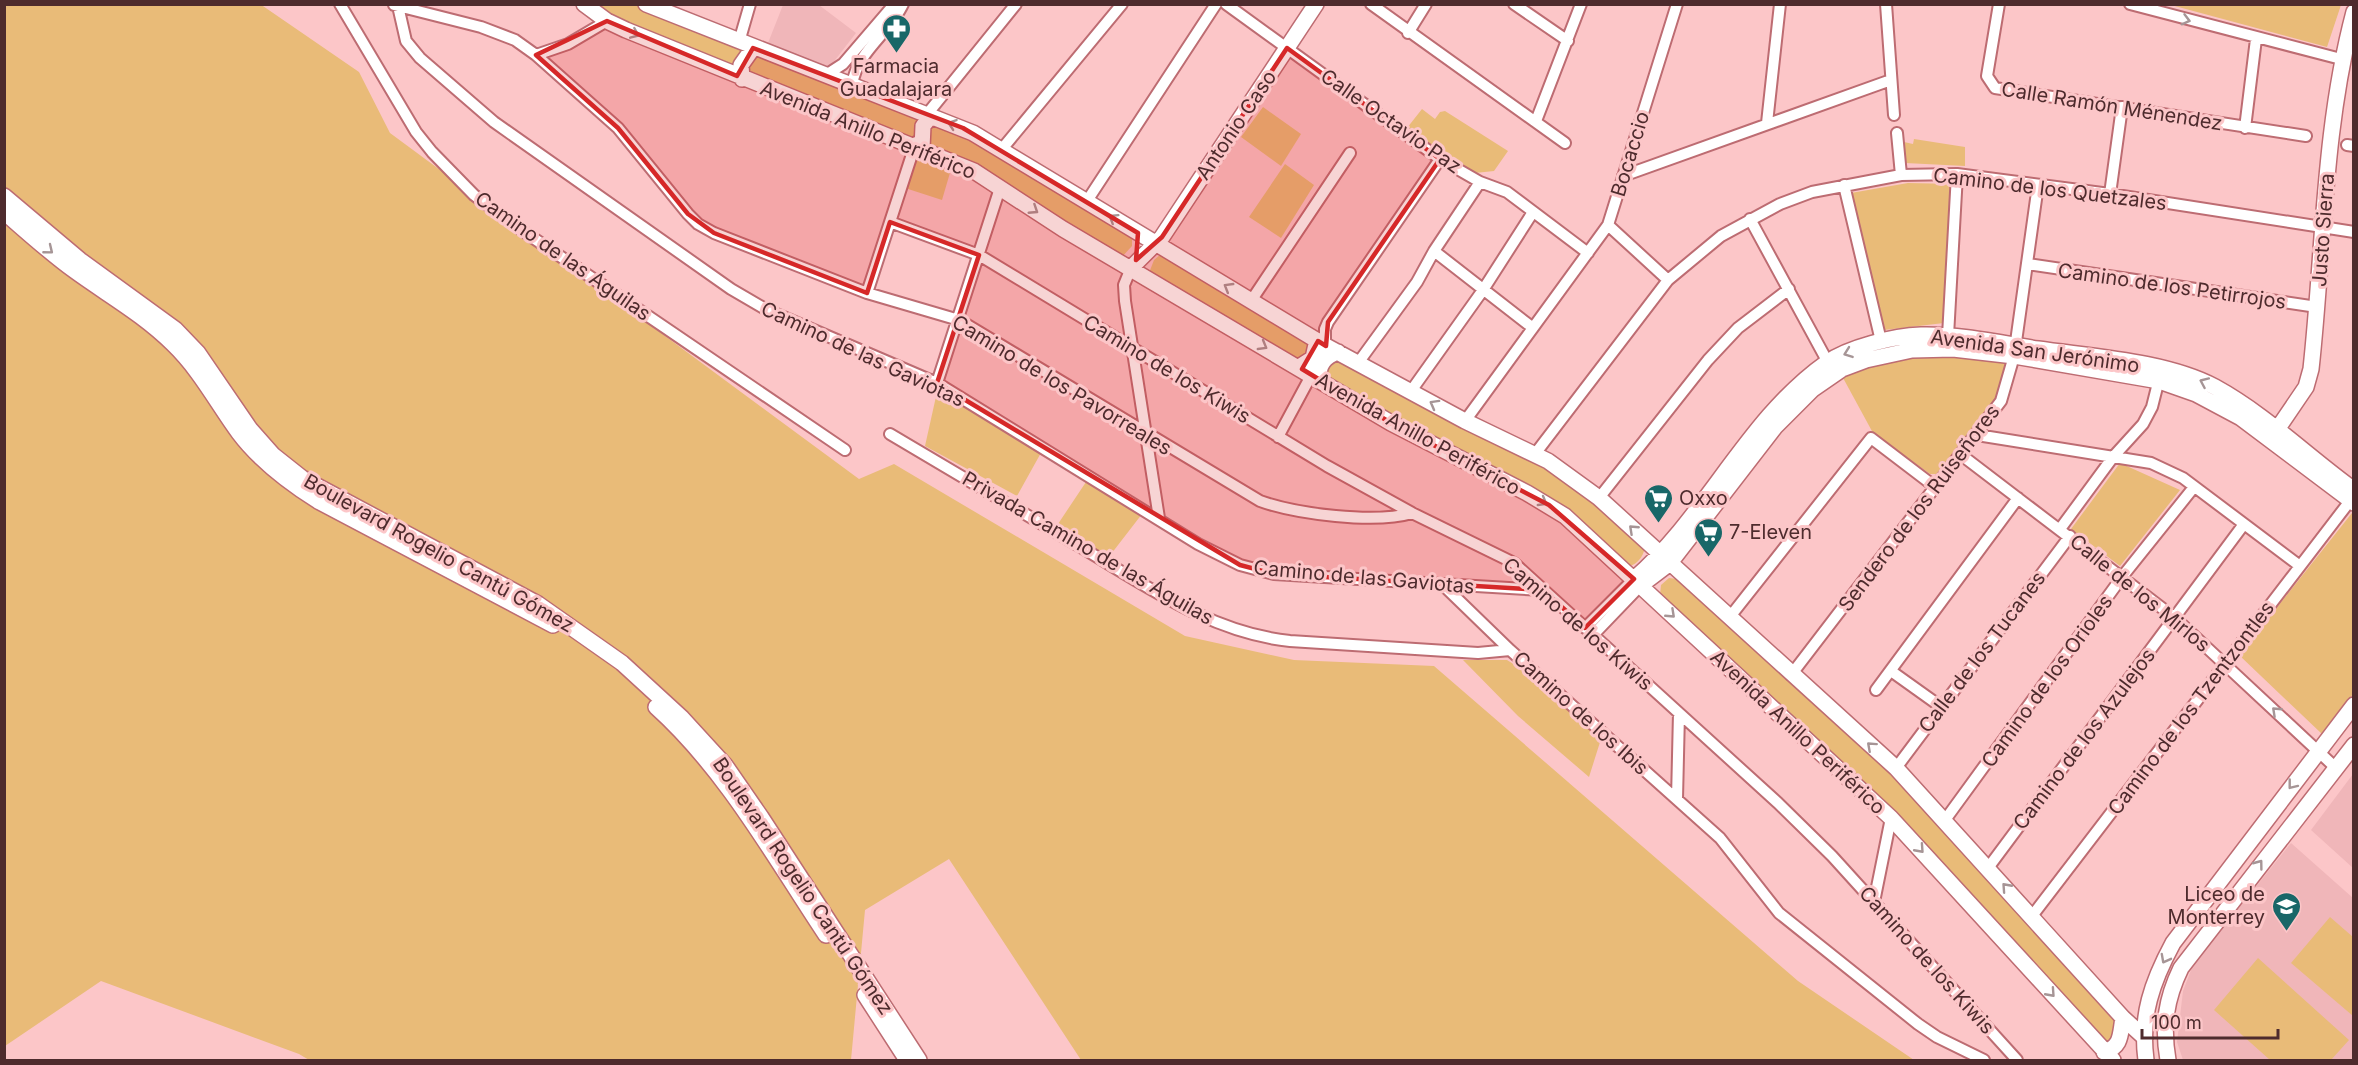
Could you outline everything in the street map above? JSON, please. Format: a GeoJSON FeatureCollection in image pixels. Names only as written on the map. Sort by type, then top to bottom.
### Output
{"type":"FeatureCollection","features":[{"type":"Feature","properties":{"kind":"street","name":"Camino de las Águilas"},"geometry":{"type":"LineString","coordinates":[[340,4],[416,132],[452,174],[474,195],[541,244],[845,450]]}},
{"type":"Feature","properties":{"kind":"street","name":"Avenida Anillo Periférico"},"geometry":{"type":"LineString","coordinates":[[584,4],[607,21],[742,79],[967,167],[1144,278],[1391,423],[1549,505],[1571,521],[1639,583],[1891,818],[2108,1056]]}},
{"type":"Feature","properties":{"kind":"street","name":"Avenida Anillo Periférico"},"geometry":{"type":"LineString","coordinates":[[646,4],[753,48],[963,128],[1002,149],[1327,346],[1563,470],[1599,498],[1791,675],[1896,768],[2123,1018],[2145,1038]]}},
{"type":"Feature","properties":{"kind":"street"},"geometry":{"type":"LineString","coordinates":[[727,72],[736,63],[740,54],[739,42],[750,4]]}},
{"type":"Feature","properties":{"kind":"street"},"geometry":{"type":"LineString","coordinates":[[867,293],[925,114],[1016,4]]}},
{"type":"Feature","properties":{"kind":"street"},"geometry":{"type":"LineString","coordinates":[[1002,149],[1122,4]]}},
{"type":"Feature","properties":{"kind":"street"},"geometry":{"type":"LineString","coordinates":[[1087,201],[1216,4]]}},
{"type":"Feature","properties":{"kind":"street","name":"Calle Octavio Paz"},"geometry":{"type":"LineString","coordinates":[[1226,4],[1440,159],[1480,182],[1501,188],[1588,253]]}},
{"type":"Feature","properties":{"kind":"street","name":"Antonio Caso"},"geometry":{"type":"LineString","coordinates":[[1159,245],[1162,237],[1316,4]]}},
{"type":"Feature","properties":{"kind":"street"},"geometry":{"type":"LineString","coordinates":[[1371,4],[1408,33],[1565,143]]}},
{"type":"Feature","properties":{"kind":"street"},"geometry":{"type":"LineString","coordinates":[[1408,33],[1426,4]]}},
{"type":"Feature","properties":{"kind":"street"},"geometry":{"type":"LineString","coordinates":[[1514,4],[1568,42]]}},
{"type":"Feature","properties":{"kind":"street"},"geometry":{"type":"LineString","coordinates":[[1536,121],[1581,4]]}},
{"type":"Feature","properties":{"kind":"street","name":"Bocaccio"},"geometry":{"type":"LineString","coordinates":[[1466,421],[1608,225],[1677,4]]}},
{"type":"Feature","properties":{"kind":"street"},"geometry":{"type":"LineString","coordinates":[[1767,123],[1780,4]]}},
{"type":"Feature","properties":{"kind":"street"},"geometry":{"type":"LineString","coordinates":[[1886,4],[1894,115]]}},
{"type":"Feature","properties":{"kind":"street","name":"Calle Ramón Ménendez"},"geometry":{"type":"LineString","coordinates":[[1999,4],[1987,80],[1990,85],[2005,92],[2122,107],[2306,136]]}},
{"type":"Feature","properties":{"kind":"street"},"geometry":{"type":"LineString","coordinates":[[2130,4],[2256,39],[2341,59]]}},
{"type":"Feature","properties":{"kind":"street","name":"Camino de los Pavorreales"},"geometry":{"type":"LineString","coordinates":[[396,5],[482,27],[515,40],[536,55],[618,128],[698,224],[867,293],[959,320],[1145,434],[1260,501],[1277,508],[1370,518],[1412,513]]}},
{"type":"Feature","properties":{"kind":"street","name":"Camino de las Gaviotas"},"geometry":{"type":"LineString","coordinates":[[396,5],[406,41],[420,58],[494,122],[749,301],[937,383],[1198,544],[1254,570],[1274,574],[1444,586],[1544,590]]}},
{"type":"Feature","properties":{"kind":"street"},"geometry":{"type":"LineString","coordinates":[[826,75],[843,64],[896,7]]}},
{"type":"Feature","properties":{"kind":"street"},"geometry":{"type":"LineString","coordinates":[[852,85],[861,58],[896,7]]}},
{"type":"Feature","properties":{"kind":"street","name":"Justo Sierra"},"geometry":{"type":"LineString","coordinates":[[2274,434],[2306,387],[2311,369],[2330,138],[2341,59],[2354,12]]}},
{"type":"Feature","properties":{"kind":"street"},"geometry":{"type":"LineString","coordinates":[[536,55],[568,44],[607,21]]}},
{"type":"Feature","properties":{"kind":"street","name":"Calle Ramón Ménendez"},"geometry":{"type":"LineString","coordinates":[[2245,128],[2256,39]]}},
{"type":"Feature","properties":{"kind":"street"},"geometry":{"type":"LineString","coordinates":[[742,79],[741,65],[745,56],[753,48]]}},
{"type":"Feature","properties":{"kind":"street"},"geometry":{"type":"LineString","coordinates":[[1623,176],[1891,80]]}},
{"type":"Feature","properties":{"kind":"street"},"geometry":{"type":"LineString","coordinates":[[2109,194],[2122,107]]}},
{"type":"Feature","properties":{"kind":"street"},"geometry":{"type":"LineString","coordinates":[[1897,133],[1902,175]]}},
{"type":"Feature","properties":{"kind":"street"},"geometry":{"type":"LineString","coordinates":[[1251,300],[1350,153]]}},
{"type":"Feature","properties":{"kind":"street"},"geometry":{"type":"LineString","coordinates":[[1310,374],[1326,358],[1325,329],[1328,322],[1440,159]]}},
{"type":"Feature","properties":{"kind":"street"},"geometry":{"type":"LineString","coordinates":[[1948,336],[1957,174]]}},
{"type":"Feature","properties":{"kind":"street","name":"Camino de los Quetzales"},"geometry":{"type":"LineString","coordinates":[[1535,454],[1668,280],[1720,236],[1750,219],[1801,196],[1844,185],[1902,175],[1957,174],[2109,194],[2354,232]]}},
{"type":"Feature","properties":{"kind":"street"},"geometry":{"type":"LineString","coordinates":[[1358,363],[1418,282],[1434,251],[1480,182]]}},
{"type":"Feature","properties":{"kind":"street"},"geometry":{"type":"LineString","coordinates":[[1844,185],[1881,341]]}},
{"type":"Feature","properties":{"kind":"street","name":"Sendero de los Ruiseñores"},"geometry":{"type":"LineString","coordinates":[[1791,675],[2001,401],[2014,350],[2038,185]]}},
{"type":"Feature","properties":{"kind":"street"},"geometry":{"type":"LineString","coordinates":[[937,383],[1000,188]]}},
{"type":"Feature","properties":{"kind":"street","name":"Boulevard Rogelio Cantú Gómez"},"geometry":{"type":"LineString","coordinates":[[4,196],[80,260],[174,328],[198,353],[250,429],[273,455],[302,478],[324,492],[538,604],[622,663],[682,718],[724,765],[761,817],[919,1060]]}},
{"type":"Feature","properties":{"kind":"street","name":"Boulevard Rogelio Cantú Gómez"},"geometry":{"type":"LineString","coordinates":[[4,212],[73,270],[159,331],[176,347],[208,387],[239,433],[263,461],[292,484],[318,501],[543,618],[608,664],[662,712],[699,753],[742,808],[907,1060]]}},
{"type":"Feature","properties":{"kind":"street"},"geometry":{"type":"LineString","coordinates":[[1411,391],[1483,290],[1533,212]]}},
{"type":"Feature","properties":{"kind":"street"},"geometry":{"type":"LineString","coordinates":[[1750,219],[1831,367]]}},
{"type":"Feature","properties":{"kind":"street","name":"Camino de los Kiwis"},"geometry":{"type":"LineString","coordinates":[[890,222],[978,255],[1278,437],[1412,513],[1514,563],[1778,803],[1875,902],[2017,1060]]}},
{"type":"Feature","properties":{"kind":"street"},"geometry":{"type":"LineString","coordinates":[[1608,225],[1668,280]]}},
{"type":"Feature","properties":{"kind":"street"},"geometry":{"type":"LineString","coordinates":[[1138,233],[1126,265],[1124,285],[1159,518]]}},
{"type":"Feature","properties":{"kind":"street"},"geometry":{"type":"LineString","coordinates":[[1126,265],[1159,245]]}},
{"type":"Feature","properties":{"kind":"street"},"geometry":{"type":"LineString","coordinates":[[1144,278],[1146,263],[1159,245]]}},
{"type":"Feature","properties":{"kind":"street"},"geometry":{"type":"LineString","coordinates":[[1434,251],[1533,328]]}},
{"type":"Feature","properties":{"kind":"street","name":"Camino de los Petirrojos"},"geometry":{"type":"LineString","coordinates":[[2028,264],[2317,307]]}},
{"type":"Feature","properties":{"kind":"street"},"geometry":{"type":"LineString","coordinates":[[1599,498],[1715,352],[1738,328],[1789,289]]}},
{"type":"Feature","properties":{"kind":"street","name":"Avenida San Jerónimo"},"geometry":{"type":"LineString","coordinates":[[1590,631],[1665,559],[1774,427],[1831,367],[1881,341],[1919,335],[1948,336],[2014,350],[2160,375],[2274,434],[2353,497]]}},
{"type":"Feature","properties":{"kind":"street"},"geometry":{"type":"LineString","coordinates":[[1278,437],[1310,374],[1312,358],[1327,346]]}},
{"type":"Feature","properties":{"kind":"street","name":"Avenida San Jerónimo"},"geometry":{"type":"LineString","coordinates":[[1831,367],[1912,350],[2014,350]]}},
{"type":"Feature","properties":{"kind":"street"},"geometry":{"type":"LineString","coordinates":[[2060,529],[2113,457],[2148,416],[2160,375]]}},
{"type":"Feature","properties":{"kind":"street","name":"Privada Camino de las Águilas"},"geometry":{"type":"LineString","coordinates":[[890,434],[1169,599],[1223,625],[1271,639],[1290,641],[1478,652],[1510,650]]}},
{"type":"Feature","properties":{"kind":"street"},"geometry":{"type":"LineString","coordinates":[[1977,435],[2151,463],[2194,487],[2300,566]]}},
{"type":"Feature","properties":{"kind":"street"},"geometry":{"type":"LineString","coordinates":[[1729,618],[1871,438],[1934,486]]}},
{"type":"Feature","properties":{"kind":"street","name":"Calle de los Mirlos"},"geometry":{"type":"LineString","coordinates":[[1960,454],[2175,618],[2336,768]]}},
{"type":"Feature","properties":{"kind":"street","name":"Camino de los Orioles"},"geometry":{"type":"LineString","coordinates":[[1945,820],[2122,577],[2194,487]]}},
{"type":"Feature","properties":{"kind":"street","name":"Camino de los Tzentzontles"},"geometry":{"type":"LineString","coordinates":[[2032,916],[2353,497]]}},
{"type":"Feature","properties":{"kind":"street"},"geometry":{"type":"LineString","coordinates":[[1876,690],[2018,498]]}},
{"type":"Feature","properties":{"kind":"street","name":"Camino de los Azulejos"},"geometry":{"type":"LineString","coordinates":[[1988,867],[2244,524]]}},
{"type":"Feature","properties":{"kind":"street","name":"Calle de los Tucanes"},"geometry":{"type":"LineString","coordinates":[[1896,768],[1940,706],[2070,536]]}},
{"type":"Feature","properties":{"kind":"street"},"geometry":{"type":"LineString","coordinates":[[1639,583],[1642,564],[1665,559]]}},
{"type":"Feature","properties":{"kind":"street","name":"Camino de los Ibis"},"geometry":{"type":"LineString","coordinates":[[1444,586],[1510,650],[1720,838]]}},
{"type":"Feature","properties":{"kind":"street"},"geometry":{"type":"LineString","coordinates":[[1891,671],[1940,706]]}},
{"type":"Feature","properties":{"kind":"street"},"geometry":{"type":"LineString","coordinates":[[2146,1060],[2144,1016],[2151,987],[2173,943],[2319,751],[2347,723],[2354,705]]}},
{"type":"Feature","properties":{"kind":"street"},"geometry":{"type":"LineString","coordinates":[[1677,799],[1678,713]]}},
{"type":"Feature","properties":{"kind":"street"},"geometry":{"type":"LineString","coordinates":[[2168,1060],[2164,1039],[2164,1018],[2170,992],[2181,968],[2270,849],[2354,745]]}},
{"type":"Feature","properties":{"kind":"street"},"geometry":{"type":"LineString","coordinates":[[1875,902],[1891,818]]}},
{"type":"Feature","properties":{"kind":"street","name":"Camino de los Kiwis"},"geometry":{"type":"LineString","coordinates":[[1720,838],[1779,913],[1918,1024],[1946,1042],[1984,1060]]}},
{"type":"Feature","properties":{"kind":"street"},"geometry":{"type":"LineString","coordinates":[[2108,1056],[2120,1041],[2123,1018]]}},
{"type":"Feature","properties":{"kind":"highlighted area"},"geometry":{"type":"Polygon","coordinates":[[[607,21],[737,76],[753,48],[963,128],[1138,233],[1136,260],[1162,237],[1287,48],[1440,159],[1328,322],[1326,346],[1318,341],[1302,369],[1391,423],[1549,505],[1634,579],[1585,628],[1543,590],[1274,574],[1240,565],[937,383],[979,255],[890,222],[867,293],[714,233],[688,214],[618,128],[536,55],[607,21]]]}},
{"type":"Feature","properties":{"kind":"shaded area"},"geometry":{"type":"Polygon","coordinates":[[[260,4],[359,72],[390,133],[859,479],[894,464],[1185,636],[1294,660],[1434,666],[1798,981],[1914,1060],[1081,1060],[949,859],[865,910],[851,1060],[309,1060],[299,1054],[101,981],[5,1046],[5,5],[260,4]]]}},
{"type":"Feature","properties":{"kind":"shaded area"},"geometry":{"type":"Polygon","coordinates":[[[2341,4],[2327,47],[2171,5],[2341,4]]]}},
{"type":"Feature","properties":{"kind":"shaded area"},"geometry":{"type":"Polygon","coordinates":[[[596,5],[635,5],[972,137],[1132,237],[1132,246],[1121,258],[1010,191],[610,16],[596,5]]]}},
{"type":"Feature","properties":{"kind":"shaded area"},"geometry":{"type":"Polygon","coordinates":[[[783,5],[819,5],[856,33],[832,64],[823,67],[768,43],[783,5]]]}},
{"type":"Feature","properties":{"kind":"shaded area"},"geometry":{"type":"Polygon","coordinates":[[[1263,107],[1301,134],[1281,166],[1241,137],[1263,107]]]}},
{"type":"Feature","properties":{"kind":"shaded area"},"geometry":{"type":"Polygon","coordinates":[[[1422,109],[1435,119],[1440,112],[1445,111],[1508,151],[1494,171],[1475,173],[1441,154],[1407,128],[1422,109]]]}},
{"type":"Feature","properties":{"kind":"shaded area"},"geometry":{"type":"Polygon","coordinates":[[[1914,139],[1965,147],[1965,166],[1905,163],[1904,142],[1913,144],[1914,139]]]}},
{"type":"Feature","properties":{"kind":"shaded area"},"geometry":{"type":"Polygon","coordinates":[[[917,156],[952,166],[942,200],[905,188],[917,156]]]}},
{"type":"Feature","properties":{"kind":"shaded area"},"geometry":{"type":"Polygon","coordinates":[[[1285,164],[1314,185],[1281,238],[1249,217],[1285,164]]]}},
{"type":"Feature","properties":{"kind":"shaded area"},"geometry":{"type":"Polygon","coordinates":[[[1908,183],[1955,184],[1944,323],[1884,330],[1851,193],[1908,183]]]}},
{"type":"Feature","properties":{"kind":"shaded area"},"geometry":{"type":"Polygon","coordinates":[[[1161,254],[1311,341],[1312,348],[1300,361],[1149,273],[1154,260],[1161,254]]]}},
{"type":"Feature","properties":{"kind":"shaded area"},"geometry":{"type":"Polygon","coordinates":[[[1929,354],[2008,363],[2003,389],[1993,406],[1939,474],[1930,474],[1873,433],[1842,376],[1885,361],[1929,354]]]}},
{"type":"Feature","properties":{"kind":"shaded area"},"geometry":{"type":"Polygon","coordinates":[[[1336,360],[1561,473],[1645,547],[1643,555],[1636,563],[1625,567],[1560,506],[1423,436],[1326,376],[1328,365],[1336,360]]]}},
{"type":"Feature","properties":{"kind":"shaded area"},"geometry":{"type":"Polygon","coordinates":[[[937,392],[1042,451],[1017,496],[925,446],[937,392]]]}},
{"type":"Feature","properties":{"kind":"shaded area"},"geometry":{"type":"Polygon","coordinates":[[[2120,463],[2180,490],[2120,566],[2071,529],[2120,463]]]}},
{"type":"Feature","properties":{"kind":"shaded area"},"geometry":{"type":"Polygon","coordinates":[[[1086,482],[1142,514],[1108,558],[1058,524],[1086,482]]]}},
{"type":"Feature","properties":{"kind":"shaded area"},"geometry":{"type":"Polygon","coordinates":[[[2352,513],[2353,694],[2322,734],[2239,655],[2352,513]]]}},
{"type":"Feature","properties":{"kind":"shaded area"},"geometry":{"type":"Polygon","coordinates":[[[1669,578],[1677,579],[1888,768],[2117,1020],[2109,1047],[1904,824],[1660,595],[1661,585],[1669,578]]]}},
{"type":"Feature","properties":{"kind":"shaded area"},"geometry":{"type":"Polygon","coordinates":[[[1463,660],[1507,660],[1547,685],[1601,739],[1589,777],[1518,716],[1463,660]]]}},
{"type":"Feature","properties":{"kind":"shaded area"},"geometry":{"type":"Polygon","coordinates":[[[2353,774],[2353,868],[2311,830],[2353,774]]]}},
{"type":"Feature","properties":{"kind":"shaded area","name":"Liceo de Monterrey"},"geometry":{"type":"Polygon","coordinates":[[[2291,843],[2353,898],[2353,1060],[2183,1060],[2177,1042],[2183,991],[2193,965],[2291,843]]]}},
{"type":"Feature","properties":{"kind":"shaded area"},"geometry":{"type":"Polygon","coordinates":[[[2330,917],[2353,937],[2353,1016],[2291,963],[2330,917]]]}},
{"type":"Feature","properties":{"kind":"shaded area"},"geometry":{"type":"Polygon","coordinates":[[[2258,958],[2349,1040],[2331,1060],[2270,1060],[2214,1010],[2258,958]]]}},
{"type":"Feature","properties":{"kind":"place","name":"Farmacia Guadalajara"},"geometry":{"type":"Point","coordinates":[896,54]}},
{"type":"Feature","properties":{"kind":"place","name":"Oxxo"},"geometry":{"type":"Point","coordinates":[1658,524]}},
{"type":"Feature","properties":{"kind":"place","name":"7-Eleven"},"geometry":{"type":"Point","coordinates":[1708,558]}},
{"type":"Feature","properties":{"kind":"place","name":"Liceo de Monterrey"},"geometry":{"type":"Point","coordinates":[2286,932]}}]}
